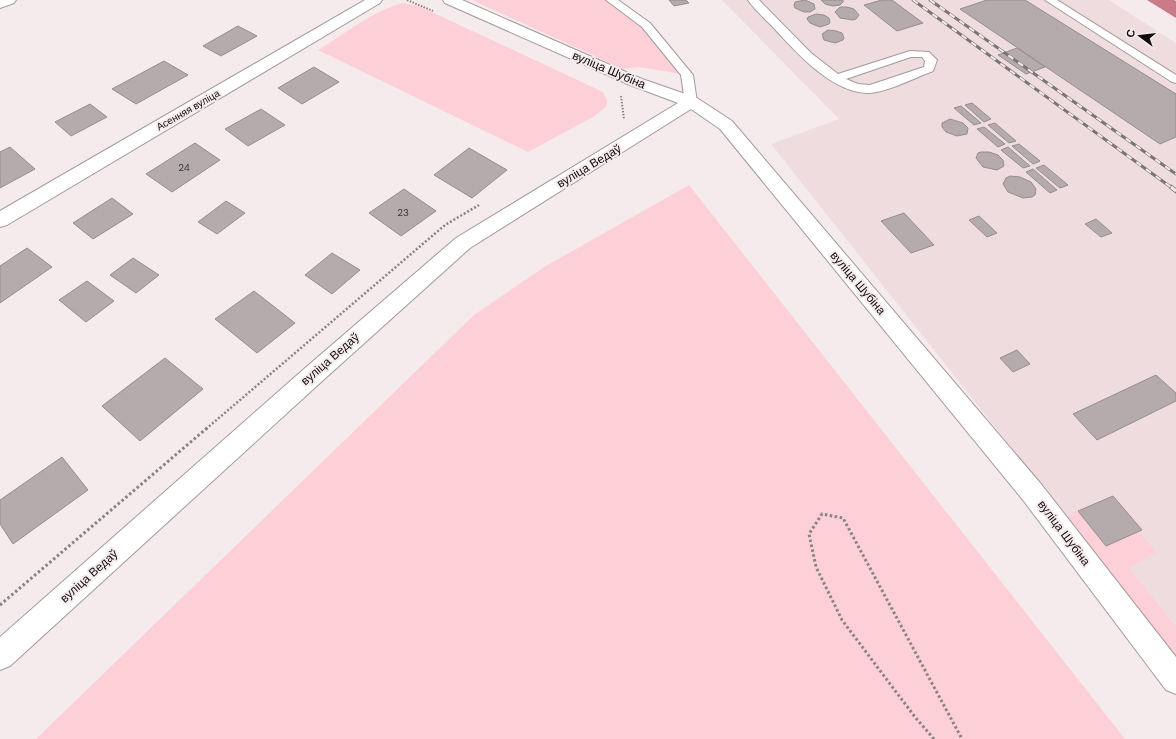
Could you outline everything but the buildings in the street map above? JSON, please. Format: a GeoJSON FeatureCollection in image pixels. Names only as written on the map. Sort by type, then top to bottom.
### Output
{"type":"FeatureCollection","features":[{"type":"Feature","properties":{"kind":"street"},"geometry":{"type":"LineString","coordinates":[[0,4],[9,0]]}},
{"type":"Feature","properties":{"kind":"street","name":"Асенняя вуліца"},"geometry":{"type":"LineString","coordinates":[[0,220],[375,0]]}},
{"type":"Feature","properties":{"kind":"street","name":"вуліца Шубіна"},"geometry":{"type":"LineString","coordinates":[[450,0],[636,82],[690,102],[726,125],[1032,492],[1176,680]]}},
{"type":"Feature","properties":{"kind":"street","name":"вуліца Ведаў"},"geometry":{"type":"LineString","coordinates":[[0,656],[462,243],[632,140],[690,102]]}},
{"type":"Feature","properties":{"kind":"lane"},"geometry":{"type":"LineString","coordinates":[[611,0],[646,25],[687,75],[690,102]]}},
{"type":"Feature","properties":{"kind":"lane"},"geometry":{"type":"LineString","coordinates":[[754,0],[820,67],[837,78],[851,87],[869,89],[929,69],[931,60],[925,54],[910,54],[837,78]]}},
{"type":"Feature","properties":{"kind":"lane"},"geometry":{"type":"LineString","coordinates":[[1050,0],[1176,80]]}},
{"type":"Feature","properties":{"kind":"path"},"geometry":{"type":"LineString","coordinates":[[407,0],[436,13]]}},
{"type":"Feature","properties":{"kind":"path"},"geometry":{"type":"LineString","coordinates":[[618,123],[624,119],[621,95]]}},
{"type":"Feature","properties":{"kind":"path"},"geometry":{"type":"LineString","coordinates":[[0,605],[445,225],[479,204]]}},
{"type":"Feature","properties":{"kind":"path"},"geometry":{"type":"LineString","coordinates":[[934,739],[915,717],[842,620],[816,567],[809,534],[822,514],[843,518],[962,739]]}},
{"type":"Feature","properties":{"kind":"shaded area"},"geometry":{"type":"Polygon","coordinates":[[[472,0],[611,0],[646,25],[687,75],[639,67],[623,69],[472,0]]]}},
{"type":"Feature","properties":{"kind":"shaded area"},"geometry":{"type":"Polygon","coordinates":[[[722,0],[1109,0],[1176,43],[1176,656],[771,144],[839,119],[722,0]]]}},
{"type":"Feature","properties":{"kind":"shaded area"},"geometry":{"type":"Polygon","coordinates":[[[1147,0],[1176,1],[1176,18],[1147,0]]]}},
{"type":"Feature","properties":{"kind":"shaded area"},"geometry":{"type":"Polygon","coordinates":[[[403,3],[419,6],[603,92],[607,100],[606,107],[593,117],[528,152],[318,50],[380,11],[403,3]]]}},
{"type":"Feature","properties":{"kind":"shaded area"},"geometry":{"type":"Polygon","coordinates":[[[689,185],[1125,739],[36,739],[474,315],[546,266],[689,185]]]}},
{"type":"Feature","properties":{"kind":"shaded area"},"geometry":{"type":"Polygon","coordinates":[[[1078,511],[1138,531],[1156,552],[1129,568],[1176,627],[1176,657],[1066,517],[1078,511]]]}},
{"type":"Feature","properties":{"kind":"railway"},"geometry":{"type":"LineString","coordinates":[[913,0],[1172,188]]}},
{"type":"Feature","properties":{"kind":"railway"},"geometry":{"type":"LineString","coordinates":[[930,0],[1176,174]]}},
{"type":"Feature","properties":{"kind":"railway"},"geometry":{"type":"LineString","coordinates":[[1171,187],[1176,191]]}}]}
